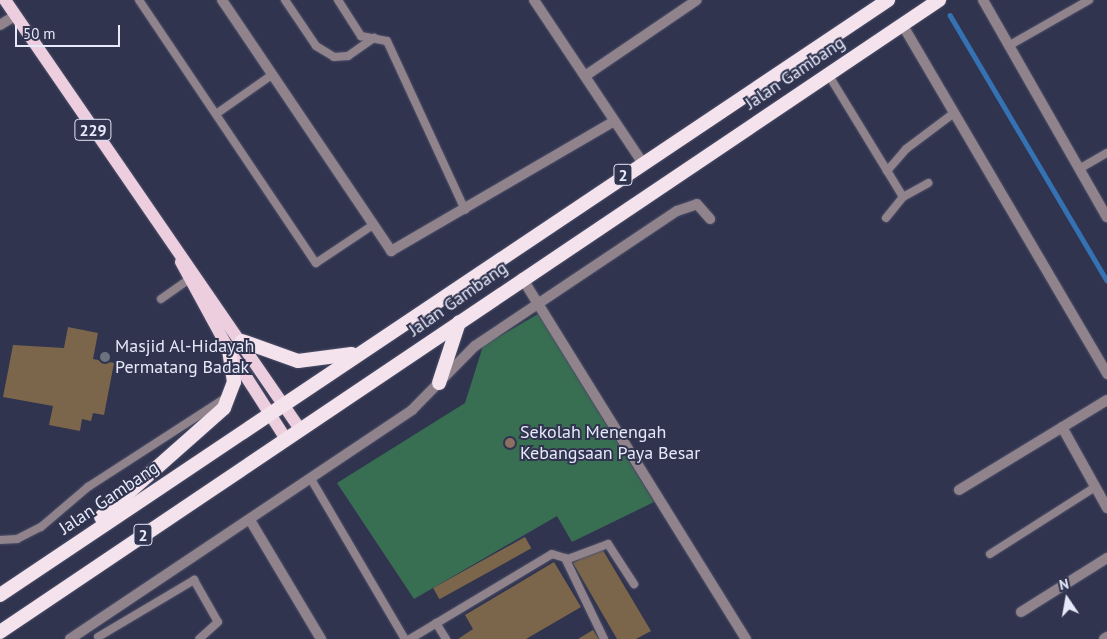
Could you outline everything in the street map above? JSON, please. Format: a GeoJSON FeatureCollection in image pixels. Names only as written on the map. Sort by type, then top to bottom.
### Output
{"type":"FeatureCollection","features":[{"type":"Feature","properties":{"kind":"highway","name":"Jalan Gambang"},"geometry":{"type":"LineString","coordinates":[[0,595],[642,162],[888,0]]}},
{"type":"Feature","properties":{"kind":"highway","name":"Jalan Gambang"},"geometry":{"type":"LineString","coordinates":[[0,632],[522,278],[939,0]]}},
{"type":"Feature","properties":{"kind":"highway"},"geometry":{"type":"LineString","coordinates":[[440,383],[459,322]]}},
{"type":"Feature","properties":{"kind":"highway"},"geometry":{"type":"LineString","coordinates":[[242,341],[298,361],[360,352]]}},
{"type":"Feature","properties":{"kind":"highway"},"geometry":{"type":"LineString","coordinates":[[53,558],[215,418],[233,393],[229,350]]}},
{"type":"Feature","properties":{"kind":"main road","name":"229"},"geometry":{"type":"LineString","coordinates":[[5,0],[180,260],[242,341],[300,429]]}},
{"type":"Feature","properties":{"kind":"main road","name":"229"},"geometry":{"type":"LineString","coordinates":[[192,277],[229,350],[286,438]]}},
{"type":"Feature","properties":{"kind":"street"},"geometry":{"type":"LineString","coordinates":[[222,0],[372,224],[395,252],[614,121]]}},
{"type":"Feature","properties":{"kind":"street"},"geometry":{"type":"LineString","coordinates":[[534,0],[642,162]]}},
{"type":"Feature","properties":{"kind":"street"},"geometry":{"type":"LineString","coordinates":[[585,76],[697,0]]}},
{"type":"Feature","properties":{"kind":"street"},"geometry":{"type":"LineString","coordinates":[[984,0],[1107,217]]}},
{"type":"Feature","properties":{"kind":"street"},"geometry":{"type":"LineString","coordinates":[[0,24],[16,15]]}},
{"type":"Feature","properties":{"kind":"street"},"geometry":{"type":"LineString","coordinates":[[902,24],[1107,374]]}},
{"type":"Feature","properties":{"kind":"street"},"geometry":{"type":"LineString","coordinates":[[76,637],[412,410],[475,346],[677,211],[697,204],[710,219]]}},
{"type":"Feature","properties":{"kind":"street"},"geometry":{"type":"LineString","coordinates":[[522,278],[746,639]]}},
{"type":"Feature","properties":{"kind":"street"},"geometry":{"type":"LineString","coordinates":[[959,490],[1107,400]]}},
{"type":"Feature","properties":{"kind":"street"},"geometry":{"type":"LineString","coordinates":[[1062,427],[1107,508]]}},
{"type":"Feature","properties":{"kind":"street"},"geometry":{"type":"LineString","coordinates":[[250,520],[321,639]]}},
{"type":"Feature","properties":{"kind":"street"},"geometry":{"type":"LineString","coordinates":[[1021,612],[1107,558]]}},
{"type":"Feature","properties":{"kind":"lane"},"geometry":{"type":"LineString","coordinates":[[140,0],[316,263],[372,224]]}},
{"type":"Feature","properties":{"kind":"lane"},"geometry":{"type":"LineString","coordinates":[[285,0],[316,46],[334,57],[348,56],[374,38]]}},
{"type":"Feature","properties":{"kind":"lane"},"geometry":{"type":"LineString","coordinates":[[338,0],[361,36],[387,41],[465,210]]}},
{"type":"Feature","properties":{"kind":"lane"},"geometry":{"type":"LineString","coordinates":[[1010,45],[1089,0]]}},
{"type":"Feature","properties":{"kind":"lane"},"geometry":{"type":"LineString","coordinates":[[828,74],[903,197]]}},
{"type":"Feature","properties":{"kind":"lane"},"geometry":{"type":"LineString","coordinates":[[216,114],[272,75]]}},
{"type":"Feature","properties":{"kind":"lane"},"geometry":{"type":"LineString","coordinates":[[887,171],[906,149],[954,113]]}},
{"type":"Feature","properties":{"kind":"lane"},"geometry":{"type":"LineString","coordinates":[[1079,169],[1107,153]]}},
{"type":"Feature","properties":{"kind":"lane"},"geometry":{"type":"LineString","coordinates":[[886,218],[903,197],[928,183]]}},
{"type":"Feature","properties":{"kind":"lane"},"geometry":{"type":"LineString","coordinates":[[161,298],[192,277]]}},
{"type":"Feature","properties":{"kind":"lane"},"geometry":{"type":"LineString","coordinates":[[0,540],[17,539],[41,527],[88,487],[233,393]]}},
{"type":"Feature","properties":{"kind":"lane"},"geometry":{"type":"LineString","coordinates":[[311,479],[405,639]]}},
{"type":"Feature","properties":{"kind":"lane"},"geometry":{"type":"LineString","coordinates":[[990,554],[1095,487]]}},
{"type":"Feature","properties":{"kind":"lane"},"geometry":{"type":"LineString","coordinates":[[410,639],[552,554],[565,558],[608,544],[634,584]]}},
{"type":"Feature","properties":{"kind":"lane"},"geometry":{"type":"LineString","coordinates":[[565,558],[604,639]]}},
{"type":"Feature","properties":{"kind":"lane"},"geometry":{"type":"LineString","coordinates":[[90,626],[98,638],[194,580],[218,622],[199,639]]}},
{"type":"Feature","properties":{"kind":"lane"},"geometry":{"type":"LineString","coordinates":[[436,623],[446,639]]}},
{"type":"Feature","properties":{"kind":"green space"},"geometry":{"type":"Polygon","coordinates":[[[538,314],[654,502],[572,542],[557,516],[414,599],[337,483],[465,403],[483,346],[538,314]]]}},
{"type":"Feature","properties":{"kind":"building"},"geometry":{"type":"Polygon","coordinates":[[[68,327],[98,333],[93,359],[114,363],[104,415],[93,413],[91,421],[82,419],[80,431],[49,425],[53,406],[3,397],[13,345],[64,348],[68,327]]]}},
{"type":"Feature","properties":{"kind":"building"},"geometry":{"type":"Polygon","coordinates":[[[525,537],[531,548],[439,599],[433,588],[525,537]]]}},
{"type":"Feature","properties":{"kind":"building"},"geometry":{"type":"Polygon","coordinates":[[[601,547],[651,631],[636,639],[617,639],[573,563],[601,547]]]}},
{"type":"Feature","properties":{"kind":"building"},"geometry":{"type":"Polygon","coordinates":[[[554,562],[581,607],[526,639],[458,639],[473,629],[465,615],[554,562]]]}},
{"type":"Feature","properties":{"kind":"building"},"geometry":{"type":"Polygon","coordinates":[[[593,630],[599,639],[578,639],[593,630]]]}},
{"type":"Feature","properties":{"kind":"waterway"},"geometry":{"type":"LineString","coordinates":[[950,15],[1107,280]]}},
{"type":"Feature","properties":{"kind":"place","name":"Masjid Al-Hidayah Permatang Badak"},"geometry":{"type":"Point","coordinates":[105,357]}},
{"type":"Feature","properties":{"kind":"place","name":"Sekolah Menengah Kebangsaan Paya Besar"},"geometry":{"type":"Point","coordinates":[510,443]}}]}
